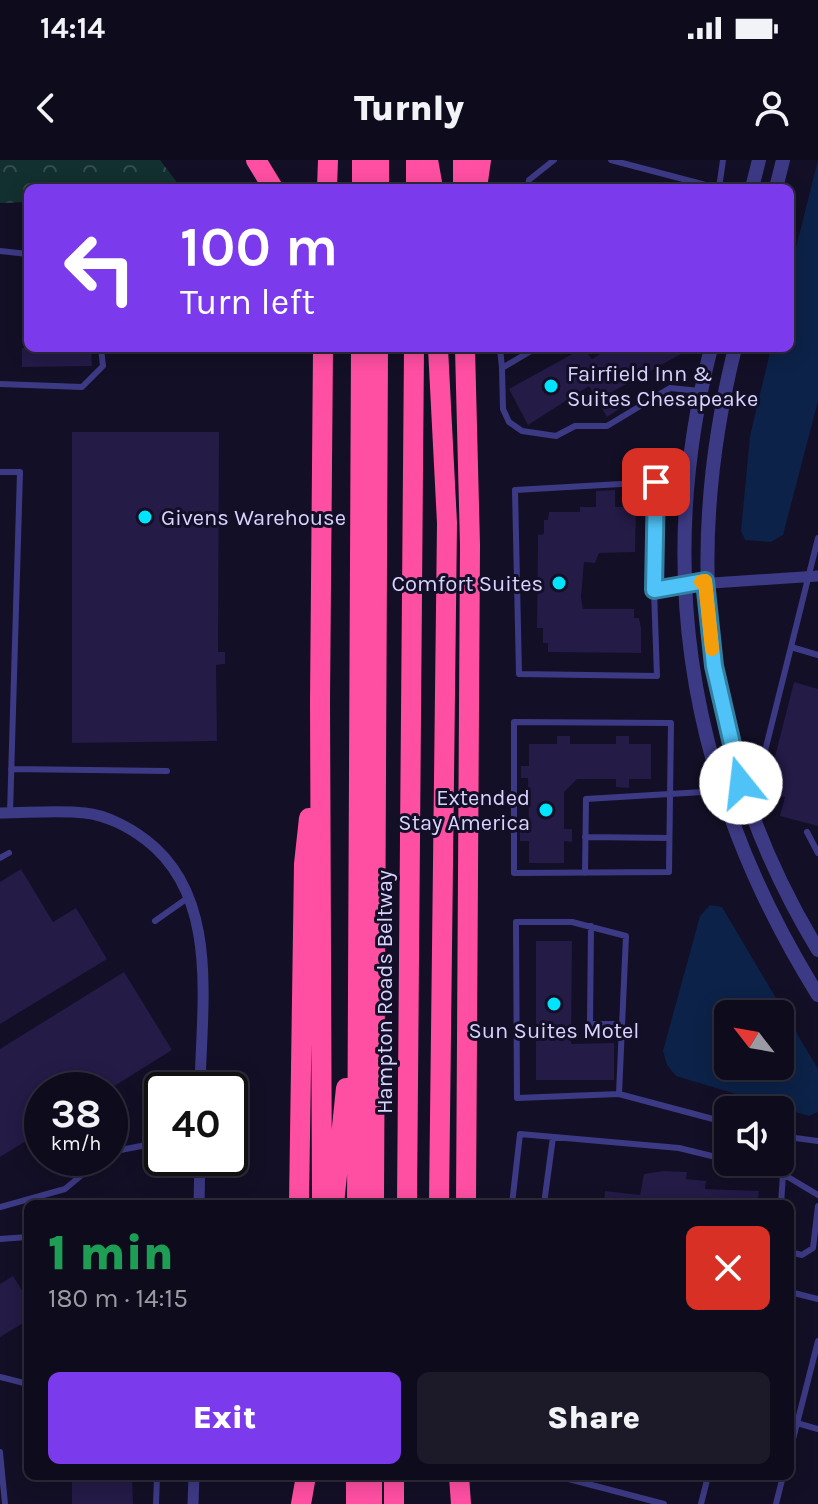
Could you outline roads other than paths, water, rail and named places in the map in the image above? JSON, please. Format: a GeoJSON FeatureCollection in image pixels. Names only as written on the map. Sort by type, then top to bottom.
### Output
{"type":"FeatureCollection","features":[{"type":"Feature","properties":{"kind":"highway"},"geometry":{"type":"LineString","coordinates":[[256,160],[271,184]]}},
{"type":"Feature","properties":{"kind":"highway"},"geometry":{"type":"LineString","coordinates":[[327,184],[328,160]]}},
{"type":"Feature","properties":{"kind":"highway"},"geometry":{"type":"LineString","coordinates":[[362,160],[362,184]]}},
{"type":"Feature","properties":{"kind":"highway"},"geometry":{"type":"LineString","coordinates":[[379,160],[379,184]]}},
{"type":"Feature","properties":{"kind":"highway"},"geometry":{"type":"LineString","coordinates":[[402,184],[403,160]]}},
{"type":"Feature","properties":{"kind":"highway"},"geometry":{"type":"LineString","coordinates":[[416,160],[416,184]]}},
{"type":"Feature","properties":{"kind":"highway"},"geometry":{"type":"LineString","coordinates":[[428,160],[432,184]]}},
{"type":"Feature","properties":{"kind":"highway"},"geometry":{"type":"LineString","coordinates":[[463,160],[463,184]]}},
{"type":"Feature","properties":{"kind":"highway"},"geometry":{"type":"LineString","coordinates":[[478,184],[481,160]]}},
{"type":"Feature","properties":{"kind":"highway"},"geometry":{"type":"LineString","coordinates":[[317,352],[321,453]]}},
{"type":"Feature","properties":{"kind":"highway"},"geometry":{"type":"LineString","coordinates":[[322,1200],[320,702],[323,352]]}},
{"type":"Feature","properties":{"kind":"highway","name":"Hampton Roads Beltway"},"geometry":{"type":"LineString","coordinates":[[357,1200],[361,352]]}},
{"type":"Feature","properties":{"kind":"highway"},"geometry":{"type":"LineString","coordinates":[[374,1200],[378,352]]}},
{"type":"Feature","properties":{"kind":"highway"},"geometry":{"type":"LineString","coordinates":[[395,1200],[401,352]]}},
{"type":"Feature","properties":{"kind":"highway","name":"Hampton Roads Beltway"},"geometry":{"type":"LineString","coordinates":[[407,1200],[414,352]]}},
{"type":"Feature","properties":{"kind":"highway"},"geometry":{"type":"LineString","coordinates":[[438,352],[447,523],[439,1195]]}},
{"type":"Feature","properties":{"kind":"highway"},"geometry":{"type":"LineString","coordinates":[[465,352],[470,545],[466,1200]]}},
{"type":"Feature","properties":{"kind":"highway"},"geometry":{"type":"LineString","coordinates":[[299,1200],[304,864],[320,702]]}},
{"type":"Feature","properties":{"kind":"highway"},"geometry":{"type":"LineString","coordinates":[[334,1200],[357,977]]}},
{"type":"Feature","properties":{"kind":"highway"},"geometry":{"type":"LineString","coordinates":[[301,1504],[308,1480]]}},
{"type":"Feature","properties":{"kind":"highway"},"geometry":{"type":"LineString","coordinates":[[310,1480],[315,1504]]}},
{"type":"Feature","properties":{"kind":"highway"},"geometry":{"type":"LineString","coordinates":[[356,1480],[356,1504]]}},
{"type":"Feature","properties":{"kind":"highway"},"geometry":{"type":"LineString","coordinates":[[372,1480],[372,1504]]}},
{"type":"Feature","properties":{"kind":"highway"},"geometry":{"type":"LineString","coordinates":[[394,1480],[394,1504]]}},
{"type":"Feature","properties":{"kind":"highway"},"geometry":{"type":"LineString","coordinates":[[405,1480],[405,1504]]}},
{"type":"Feature","properties":{"kind":"highway"},"geometry":{"type":"LineString","coordinates":[[451,1504],[455,1480]]}},
{"type":"Feature","properties":{"kind":"highway"},"geometry":{"type":"LineString","coordinates":[[457,1480],[461,1504]]}},
{"type":"Feature","properties":{"kind":"street"},"geometry":{"type":"LineString","coordinates":[[753,184],[759,160]]}},
{"type":"Feature","properties":{"kind":"street"},"geometry":{"type":"LineString","coordinates":[[777,184],[783,160]]}},
{"type":"Feature","properties":{"kind":"street"},"geometry":{"type":"LineString","coordinates":[[710,352],[687,469],[683,585],[694,689],[720,791],[758,888],[818,995]]}},
{"type":"Feature","properties":{"kind":"street"},"geometry":{"type":"LineString","coordinates":[[734,352],[711,471],[705,581],[714,666],[741,783],[784,889],[816,944]]}},
{"type":"Feature","properties":{"kind":"street"},"geometry":{"type":"LineString","coordinates":[[683,585],[705,581],[813,576]]}},
{"type":"Feature","properties":{"kind":"street"},"geometry":{"type":"LineString","coordinates":[[5,813],[88,813],[130,827],[161,852],[186,886],[197,921],[201,962],[200,1072]]}},
{"type":"Feature","properties":{"kind":"street"},"geometry":{"type":"LineString","coordinates":[[199,1200],[200,1176]]}},
{"type":"Feature","properties":{"kind":"street"},"geometry":{"type":"LineString","coordinates":[[193,1504],[194,1480]]}},
{"type":"Feature","properties":{"kind":"lane"},"geometry":{"type":"LineString","coordinates":[[528,184],[529,180],[554,160]]}},
{"type":"Feature","properties":{"kind":"lane"},"geometry":{"type":"LineString","coordinates":[[611,160],[703,184]]}},
{"type":"Feature","properties":{"kind":"lane"},"geometry":{"type":"LineString","coordinates":[[719,184],[723,160]]}},
{"type":"Feature","properties":{"kind":"lane"},"geometry":{"type":"LineString","coordinates":[[0,251],[24,254]]}},
{"type":"Feature","properties":{"kind":"lane"},"geometry":{"type":"LineString","coordinates":[[0,384],[82,387],[103,366],[101,352]]}},
{"type":"Feature","properties":{"kind":"lane"},"geometry":{"type":"LineString","coordinates":[[500,352],[503,409],[509,422],[522,431],[556,436],[575,426],[607,426],[670,388],[700,391]]}},
{"type":"Feature","properties":{"kind":"lane"},"geometry":{"type":"LineString","coordinates":[[502,368],[529,352]]}},
{"type":"Feature","properties":{"kind":"lane"},"geometry":{"type":"LineString","coordinates":[[0,472],[20,472],[11,769],[5,813]]}},
{"type":"Feature","properties":{"kind":"lane"},"geometry":{"type":"LineString","coordinates":[[656,482],[654,590],[657,676],[519,674],[515,490],[656,482]]}},
{"type":"Feature","properties":{"kind":"lane"},"geometry":{"type":"LineString","coordinates":[[741,783],[761,767],[791,647],[813,576],[818,538]]}},
{"type":"Feature","properties":{"kind":"lane"},"geometry":{"type":"LineString","coordinates":[[654,590],[683,585]]}},
{"type":"Feature","properties":{"kind":"lane"},"geometry":{"type":"LineString","coordinates":[[791,647],[818,655]]}},
{"type":"Feature","properties":{"kind":"lane"},"geometry":{"type":"LineString","coordinates":[[514,722],[671,723],[669,838],[669,872],[514,873],[514,722]]}},
{"type":"Feature","properties":{"kind":"lane"},"geometry":{"type":"LineString","coordinates":[[11,769],[167,771]]}},
{"type":"Feature","properties":{"kind":"lane"},"geometry":{"type":"LineString","coordinates":[[585,873],[586,799],[668,797],[720,791]]}},
{"type":"Feature","properties":{"kind":"lane"},"geometry":{"type":"LineString","coordinates":[[807,832],[818,853]]}},
{"type":"Feature","properties":{"kind":"lane"},"geometry":{"type":"LineString","coordinates":[[585,837],[669,838]]}},
{"type":"Feature","properties":{"kind":"lane"},"geometry":{"type":"LineString","coordinates":[[0,858],[9,853]]}},
{"type":"Feature","properties":{"kind":"lane"},"geometry":{"type":"LineString","coordinates":[[155,921],[189,897]]}},
{"type":"Feature","properties":{"kind":"lane"},"geometry":{"type":"LineString","coordinates":[[619,1094],[626,936],[591,926],[516,922],[517,1098],[619,1094],[714,1119]]}},
{"type":"Feature","properties":{"kind":"lane"},"geometry":{"type":"LineString","coordinates":[[591,926],[590,1024],[622,1024]]}},
{"type":"Feature","properties":{"kind":"lane"},"geometry":{"type":"LineString","coordinates":[[793,954],[816,944]]}},
{"type":"Feature","properties":{"kind":"lane"},"geometry":{"type":"LineString","coordinates":[[512,1200],[520,1134],[679,1148],[714,1157]]}},
{"type":"Feature","properties":{"kind":"lane"},"geometry":{"type":"LineString","coordinates":[[545,1200],[553,1137]]}},
{"type":"Feature","properties":{"kind":"lane"},"geometry":{"type":"LineString","coordinates":[[794,1138],[818,1141]]}},
{"type":"Feature","properties":{"kind":"lane"},"geometry":{"type":"LineString","coordinates":[[25,1200],[65,1189],[81,1176]]}},
{"type":"Feature","properties":{"kind":"lane"},"geometry":{"type":"LineString","coordinates":[[781,1200],[783,1176]]}},
{"type":"Feature","properties":{"kind":"lane"},"geometry":{"type":"LineString","coordinates":[[786,1176],[818,1195]]}},
{"type":"Feature","properties":{"kind":"lane"},"geometry":{"type":"LineString","coordinates":[[0,1207],[24,1200]]}},
{"type":"Feature","properties":{"kind":"lane"},"geometry":{"type":"LineString","coordinates":[[794,1253],[802,1255],[813,1248],[818,1206]]}},
{"type":"Feature","properties":{"kind":"lane"},"geometry":{"type":"LineString","coordinates":[[0,1239],[24,1237]]}},
{"type":"Feature","properties":{"kind":"lane"},"geometry":{"type":"LineString","coordinates":[[794,1293],[818,1299]]}},
{"type":"Feature","properties":{"kind":"lane"},"geometry":{"type":"LineString","coordinates":[[818,1341],[794,1422],[818,1429]]}},
{"type":"Feature","properties":{"kind":"lane"},"geometry":{"type":"LineString","coordinates":[[0,1377],[24,1383]]}},
{"type":"Feature","properties":{"kind":"lane"},"geometry":{"type":"LineString","coordinates":[[0,1452],[5,1504]]}},
{"type":"Feature","properties":{"kind":"lane"},"geometry":{"type":"LineString","coordinates":[[156,1504],[157,1480]]}},
{"type":"Feature","properties":{"kind":"lane"},"geometry":{"type":"LineString","coordinates":[[572,1480],[664,1504]]}},
{"type":"Feature","properties":{"kind":"lane"},"geometry":{"type":"LineString","coordinates":[[701,1504],[707,1480]]}},
{"type":"Feature","properties":{"kind":"lane"},"geometry":{"type":"LineString","coordinates":[[776,1504],[782,1480]]}},
{"type":"Feature","properties":{"kind":"water"},"geometry":{"type":"Polygon","coordinates":[[[818,160],[818,401],[783,535],[771,542],[745,540],[741,531],[750,436],[770,352],[794,352],[794,255],[818,160]]]}},
{"type":"Feature","properties":{"kind":"water"},"geometry":{"type":"Polygon","coordinates":[[[710,905],[722,907],[777,1000],[714,1000],[714,1080],[794,1080],[794,1028],[818,1069],[818,1112],[809,1116],[794,1111],[794,1096],[742,1096],[676,1076],[667,1065],[663,1051],[700,916],[710,905]]]}},
{"type":"Feature","properties":{"kind":"place","name":"Fairfield Inn & Suites Chesapeake"},"geometry":{"type":"Point","coordinates":[551,386]}},
{"type":"Feature","properties":{"kind":"place","name":"Givens Warehouse"},"geometry":{"type":"Point","coordinates":[145,517]}},
{"type":"Feature","properties":{"kind":"place","name":"Comfort Suites"},"geometry":{"type":"Point","coordinates":[559,583]}},
{"type":"Feature","properties":{"kind":"place","name":"Extended Stay America"},"geometry":{"type":"Point","coordinates":[546,810]}},
{"type":"Feature","properties":{"kind":"place","name":"Sun Suites Motel"},"geometry":{"type":"Point","coordinates":[554,1004]}}]}
